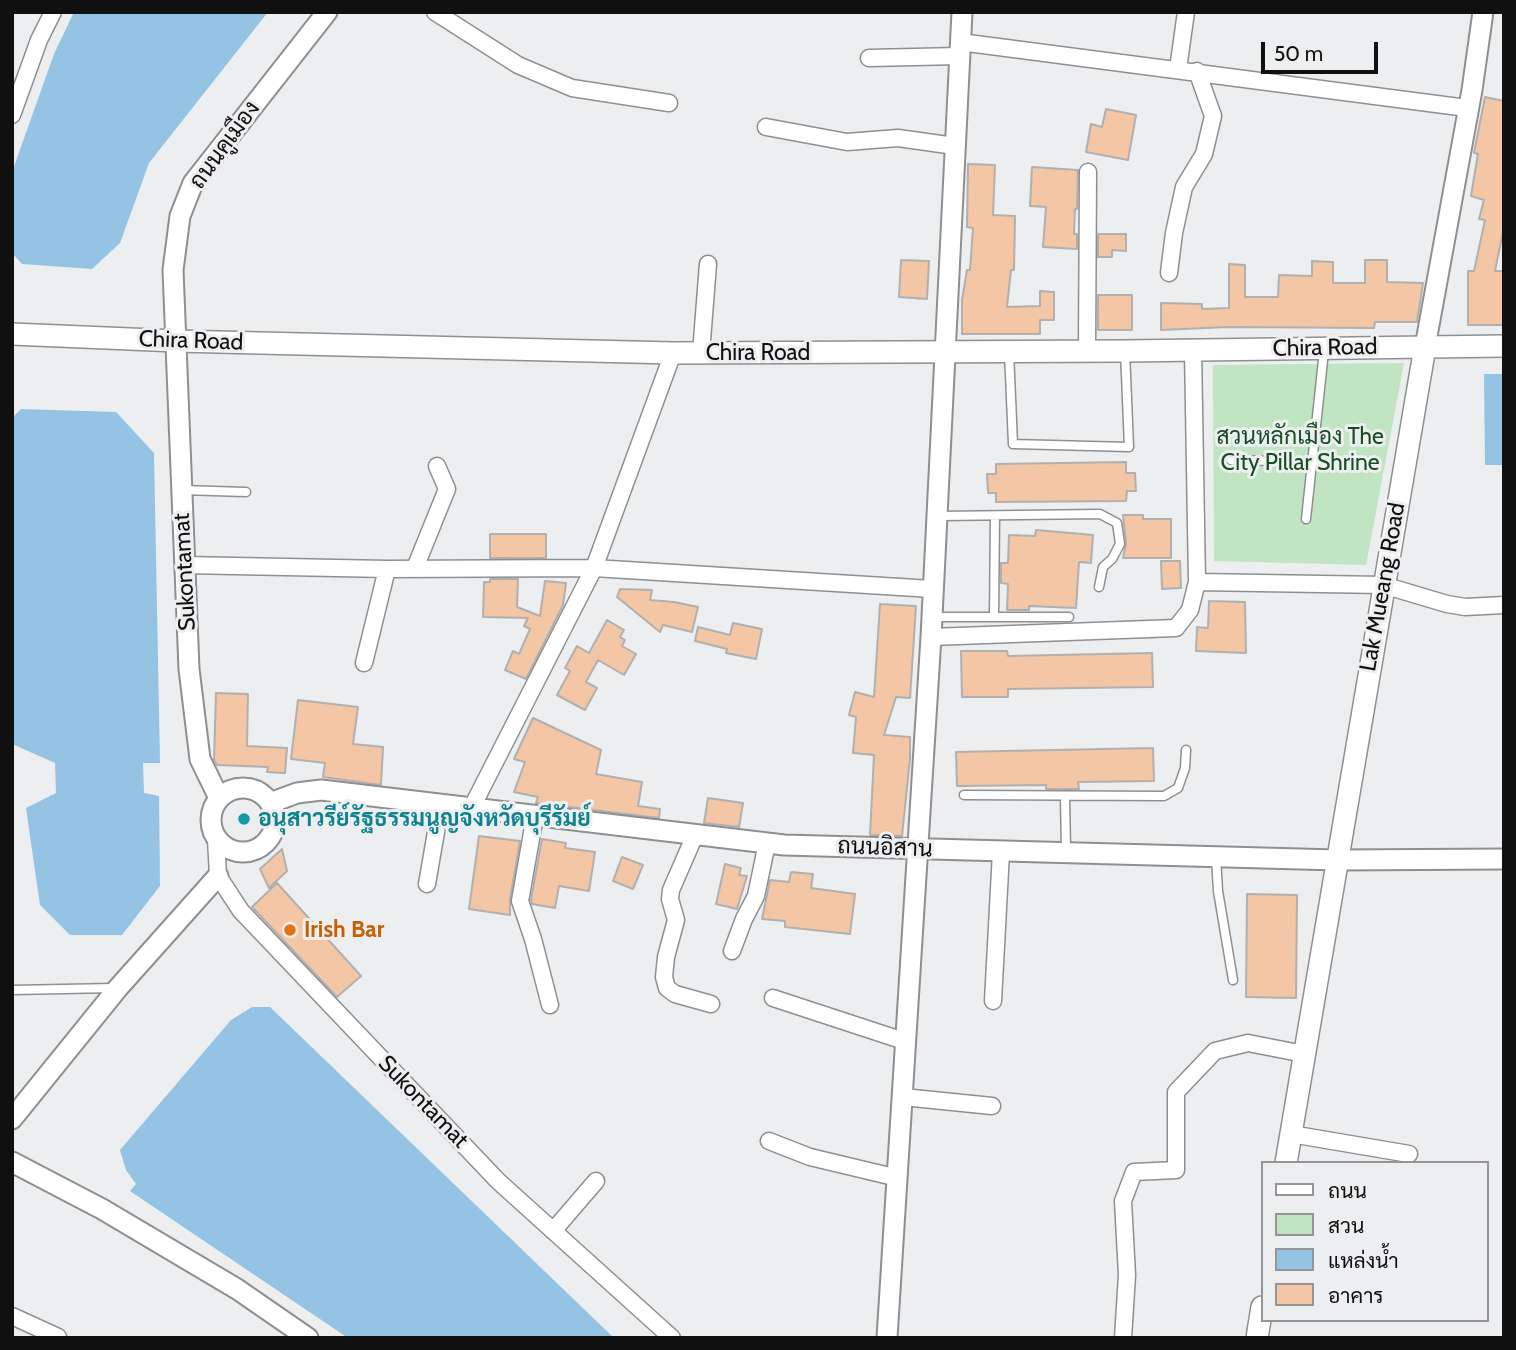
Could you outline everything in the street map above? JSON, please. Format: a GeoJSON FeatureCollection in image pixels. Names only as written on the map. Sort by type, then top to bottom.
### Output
{"type":"FeatureCollection","features":[{"type":"Feature","properties":{"kind":"main road","name":"Chira Road"},"geometry":{"type":"LineString","coordinates":[[12,334],[177,341],[673,353],[944,353],[1504,345]]}},
{"type":"Feature","properties":{"kind":"main road","name":"Lak Mueang Road"},"geometry":{"type":"LineString","coordinates":[[1286,1161],[1425,347]]}},
{"type":"Feature","properties":{"kind":"main road"},"geometry":{"type":"LineString","coordinates":[[1257,1338],[1260,1319]]}},
{"type":"Feature","properties":{"kind":"street"},"geometry":{"type":"LineString","coordinates":[[12,115],[52,12]]}},
{"type":"Feature","properties":{"kind":"street","name":"ถนนคูเมือง"},"geometry":{"type":"LineString","coordinates":[[177,341],[173,270],[180,216],[193,183],[327,12]]}},
{"type":"Feature","properties":{"kind":"street"},"geometry":{"type":"LineString","coordinates":[[435,12],[518,65],[572,89],[669,103]]}},
{"type":"Feature","properties":{"kind":"street"},"geometry":{"type":"LineString","coordinates":[[887,1338],[919,850],[962,12]]}},
{"type":"Feature","properties":{"kind":"street"},"geometry":{"type":"LineString","coordinates":[[1178,69],[1186,12]]}},
{"type":"Feature","properties":{"kind":"street","name":"Lak Mueang Road"},"geometry":{"type":"LineString","coordinates":[[1425,347],[1483,12]]}},
{"type":"Feature","properties":{"kind":"street"},"geometry":{"type":"LineString","coordinates":[[869,58],[960,49],[1197,71],[1467,108]]}},
{"type":"Feature","properties":{"kind":"street"},"geometry":{"type":"LineString","coordinates":[[1169,273],[1184,187],[1204,154],[1213,116],[1197,71]]}},
{"type":"Feature","properties":{"kind":"street"},"geometry":{"type":"LineString","coordinates":[[766,127],[846,142],[898,138],[955,146]]}},
{"type":"Feature","properties":{"kind":"street"},"geometry":{"type":"LineString","coordinates":[[1087,351],[1088,172]]}},
{"type":"Feature","properties":{"kind":"street"},"geometry":{"type":"LineString","coordinates":[[701,353],[708,264]]}},
{"type":"Feature","properties":{"kind":"street","name":"Sukontamat"},"geometry":{"type":"LineString","coordinates":[[177,341],[190,669],[200,760],[219,798]]}},
{"type":"Feature","properties":{"kind":"street"},"geometry":{"type":"LineString","coordinates":[[931,637],[1176,628],[1190,610],[1197,582],[1193,350]]}},
{"type":"Feature","properties":{"kind":"street"},"geometry":{"type":"LineString","coordinates":[[472,807],[594,568],[673,353]]}},
{"type":"Feature","properties":{"kind":"street"},"geometry":{"type":"LineString","coordinates":[[415,568],[447,489],[437,466]]}},
{"type":"Feature","properties":{"kind":"street"},"geometry":{"type":"LineString","coordinates":[[184,565],[387,569],[594,568],[932,589]]}},
{"type":"Feature","properties":{"kind":"street"},"geometry":{"type":"LineString","coordinates":[[364,663],[387,569]]}},
{"type":"Feature","properties":{"kind":"street"},"geometry":{"type":"LineString","coordinates":[[1197,582],[1383,585],[1465,607],[1504,605]]}},
{"type":"Feature","properties":{"kind":"street"},"geometry":{"type":"LineString","coordinates":[[12,1119],[118,988],[218,876],[216,838],[211,818],[213,807],[219,798],[238,788],[249,788],[259,792],[270,803],[276,817],[275,828],[264,845],[255,850],[234,851],[216,838]]}},
{"type":"Feature","properties":{"kind":"street","name":"ถนนอิสาน"},"geometry":{"type":"LineString","coordinates":[[270,803],[297,793],[321,790],[767,844],[1337,860],[1504,859]]}},
{"type":"Feature","properties":{"kind":"street"},"geometry":{"type":"LineString","coordinates":[[427,884],[441,803]]}},
{"type":"Feature","properties":{"kind":"street"},"geometry":{"type":"LineString","coordinates":[[535,816],[520,901],[550,1005]]}},
{"type":"Feature","properties":{"kind":"street"},"geometry":{"type":"LineString","coordinates":[[695,835],[671,890],[670,899],[676,920],[666,957],[664,977],[667,988],[675,994],[711,1004]]}},
{"type":"Feature","properties":{"kind":"street"},"geometry":{"type":"LineString","coordinates":[[732,951],[756,897],[767,844]]}},
{"type":"Feature","properties":{"kind":"street"},"geometry":{"type":"LineString","coordinates":[[993,1001],[1001,852]]}},
{"type":"Feature","properties":{"kind":"street","name":"Sukontamat"},"geometry":{"type":"LineString","coordinates":[[218,876],[241,911],[498,1181],[672,1338]]}},
{"type":"Feature","properties":{"kind":"street"},"geometry":{"type":"LineString","coordinates":[[773,998],[907,1042]]}},
{"type":"Feature","properties":{"kind":"street"},"geometry":{"type":"LineString","coordinates":[[1123,1338],[1127,1275],[1123,1201],[1134,1171],[1176,1170],[1176,1092],[1215,1051],[1248,1043],[1304,1054]]}},
{"type":"Feature","properties":{"kind":"street"},"geometry":{"type":"LineString","coordinates":[[903,1097],[992,1106]]}},
{"type":"Feature","properties":{"kind":"street"},"geometry":{"type":"LineString","coordinates":[[1291,1133],[1409,1154]]}},
{"type":"Feature","properties":{"kind":"street"},"geometry":{"type":"LineString","coordinates":[[769,1141],[810,1157],[898,1178]]}},
{"type":"Feature","properties":{"kind":"street"},"geometry":{"type":"LineString","coordinates":[[12,1162],[102,1209],[237,1289],[308,1338]]}},
{"type":"Feature","properties":{"kind":"street"},"geometry":{"type":"LineString","coordinates":[[553,1231],[596,1181]]}},
{"type":"Feature","properties":{"kind":"street"},"geometry":{"type":"LineString","coordinates":[[12,1316],[58,1338]]}},
{"type":"Feature","properties":{"kind":"lane"},"geometry":{"type":"LineString","coordinates":[[1306,519],[1324,348]]}},
{"type":"Feature","properties":{"kind":"lane"},"geometry":{"type":"LineString","coordinates":[[1009,352],[1013,444],[1129,447],[1125,351]]}},
{"type":"Feature","properties":{"kind":"lane"},"geometry":{"type":"LineString","coordinates":[[1231,460],[1363,463]]}},
{"type":"Feature","properties":{"kind":"lane"},"geometry":{"type":"LineString","coordinates":[[181,490],[246,492]]}},
{"type":"Feature","properties":{"kind":"lane"},"geometry":{"type":"LineString","coordinates":[[937,516],[1100,514],[1117,523],[1120,544],[1112,559],[1102,566],[1099,587]]}},
{"type":"Feature","properties":{"kind":"lane"},"geometry":{"type":"LineString","coordinates":[[994,617],[995,516]]}},
{"type":"Feature","properties":{"kind":"lane"},"geometry":{"type":"LineString","coordinates":[[932,617],[1069,617]]}},
{"type":"Feature","properties":{"kind":"lane"},"geometry":{"type":"LineString","coordinates":[[964,795],[1164,796],[1178,788],[1185,768],[1186,750]]}},
{"type":"Feature","properties":{"kind":"lane"},"geometry":{"type":"LineString","coordinates":[[1065,796],[1066,853]]}},
{"type":"Feature","properties":{"kind":"lane"},"geometry":{"type":"LineString","coordinates":[[1216,857],[1233,980]]}},
{"type":"Feature","properties":{"kind":"lane"},"geometry":{"type":"LineString","coordinates":[[12,990],[118,988]]}},
{"type":"Feature","properties":{"kind":"green space","name":"สวนหลักเมือง The City Pillar Shrine"},"geometry":{"type":"Polygon","coordinates":[[[1404,363],[1366,565],[1214,561],[1213,365],[1404,363]]]}},
{"type":"Feature","properties":{"kind":"water"},"geometry":{"type":"Polygon","coordinates":[[[74,12],[268,12],[149,163],[120,243],[92,269],[22,264],[12,253],[12,172],[54,54],[74,12]]]}},
{"type":"Feature","properties":{"kind":"water"},"geometry":{"type":"Polygon","coordinates":[[[1484,374],[1504,374],[1504,465],[1485,465],[1484,374]]]}},
{"type":"Feature","properties":{"kind":"water"},"geometry":{"type":"Polygon","coordinates":[[[21,409],[116,412],[154,453],[160,763],[143,763],[144,793],[159,796],[160,886],[122,935],[70,935],[40,905],[26,808],[56,793],[55,763],[12,744],[12,418],[21,409]]]}},
{"type":"Feature","properties":{"kind":"water"},"geometry":{"type":"Polygon","coordinates":[[[252,1007],[270,1007],[614,1338],[348,1338],[130,1191],[136,1184],[126,1170],[120,1150],[231,1020],[252,1007]]]}},
{"type":"Feature","properties":{"kind":"building"},"geometry":{"type":"Polygon","coordinates":[[[1485,97],[1504,101],[1504,227],[1495,271],[1504,271],[1504,325],[1468,325],[1468,271],[1474,271],[1485,220],[1479,219],[1484,200],[1471,196],[1478,154],[1474,153],[1485,97]]]}},
{"type":"Feature","properties":{"kind":"building"},"geometry":{"type":"Polygon","coordinates":[[[1106,109],[1136,115],[1128,160],[1086,152],[1091,124],[1102,127],[1106,109]]]}},
{"type":"Feature","properties":{"kind":"building"},"geometry":{"type":"Polygon","coordinates":[[[968,164],[995,165],[993,215],[1015,216],[1014,270],[1011,270],[1007,307],[1040,306],[1040,291],[1054,292],[1054,320],[1040,320],[1040,334],[962,334],[962,300],[967,270],[970,270],[973,228],[967,227],[968,164]]]}},
{"type":"Feature","properties":{"kind":"building"},"geometry":{"type":"Polygon","coordinates":[[[1032,167],[1078,170],[1074,234],[1077,234],[1077,249],[1043,247],[1046,207],[1030,206],[1032,167]]]}},
{"type":"Feature","properties":{"kind":"building"},"geometry":{"type":"Polygon","coordinates":[[[1098,234],[1126,234],[1126,251],[1112,250],[1112,257],[1098,257],[1098,234]]]}},
{"type":"Feature","properties":{"kind":"building"},"geometry":{"type":"Polygon","coordinates":[[[901,260],[929,261],[927,299],[899,297],[901,260]]]}},
{"type":"Feature","properties":{"kind":"building"},"geometry":{"type":"Polygon","coordinates":[[[1365,260],[1387,260],[1387,282],[1423,283],[1417,322],[1375,322],[1374,328],[1228,327],[1161,330],[1161,303],[1202,304],[1202,309],[1229,308],[1229,264],[1245,265],[1245,297],[1278,297],[1279,275],[1312,276],[1312,261],[1333,262],[1333,283],[1365,283],[1365,260]]]}},
{"type":"Feature","properties":{"kind":"building"},"geometry":{"type":"Polygon","coordinates":[[[1098,295],[1132,295],[1132,330],[1098,330],[1098,295]]]}},
{"type":"Feature","properties":{"kind":"building"},"geometry":{"type":"Polygon","coordinates":[[[1126,462],[1126,473],[1135,473],[1136,491],[1127,491],[1126,501],[996,502],[996,493],[988,493],[987,474],[996,474],[996,464],[1126,462]]]}},
{"type":"Feature","properties":{"kind":"building"},"geometry":{"type":"Polygon","coordinates":[[[1123,515],[1143,515],[1143,519],[1171,519],[1171,558],[1123,558],[1126,543],[1123,515]]]}},
{"type":"Feature","properties":{"kind":"building"},"geometry":{"type":"Polygon","coordinates":[[[1036,530],[1093,535],[1091,563],[1079,562],[1076,608],[1029,606],[1029,610],[1007,610],[1008,584],[1001,583],[1001,563],[1008,563],[1009,535],[1035,536],[1036,530]]]}},
{"type":"Feature","properties":{"kind":"building"},"geometry":{"type":"Polygon","coordinates":[[[490,534],[546,534],[546,558],[490,558],[490,534]]]}},
{"type":"Feature","properties":{"kind":"building"},"geometry":{"type":"Polygon","coordinates":[[[1161,561],[1180,561],[1181,588],[1162,589],[1161,561]]]}},
{"type":"Feature","properties":{"kind":"building"},"geometry":{"type":"Polygon","coordinates":[[[490,579],[518,579],[517,607],[540,616],[545,581],[566,583],[563,605],[526,679],[505,670],[513,651],[519,654],[530,629],[524,626],[528,618],[483,617],[484,582],[490,582],[490,579]]]}},
{"type":"Feature","properties":{"kind":"building"},"geometry":{"type":"Polygon","coordinates":[[[620,589],[652,590],[650,600],[698,607],[692,632],[663,625],[660,632],[617,597],[620,589]]]}},
{"type":"Feature","properties":{"kind":"building"},"geometry":{"type":"Polygon","coordinates":[[[1209,601],[1245,602],[1246,653],[1196,651],[1197,627],[1208,628],[1209,601]]]}},
{"type":"Feature","properties":{"kind":"building"},"geometry":{"type":"Polygon","coordinates":[[[880,604],[916,606],[910,698],[896,697],[884,735],[910,737],[902,836],[870,835],[874,755],[853,753],[856,717],[849,715],[855,692],[874,697],[880,604]]]}},
{"type":"Feature","properties":{"kind":"building"},"geometry":{"type":"Polygon","coordinates":[[[607,620],[624,630],[620,637],[625,640],[622,646],[636,654],[624,675],[598,660],[586,682],[597,688],[585,710],[557,695],[570,671],[565,668],[577,646],[589,653],[607,620]]]}},
{"type":"Feature","properties":{"kind":"building"},"geometry":{"type":"Polygon","coordinates":[[[733,623],[762,629],[756,659],[726,653],[727,649],[695,641],[698,627],[730,635],[733,623]]]}},
{"type":"Feature","properties":{"kind":"building"},"geometry":{"type":"Polygon","coordinates":[[[961,651],[1007,651],[1008,656],[1152,653],[1153,687],[1008,689],[1008,697],[962,697],[961,651]]]}},
{"type":"Feature","properties":{"kind":"building"},"geometry":{"type":"Polygon","coordinates":[[[216,693],[248,694],[247,746],[287,748],[285,773],[267,772],[268,767],[217,765],[214,760],[216,693]]]}},
{"type":"Feature","properties":{"kind":"building"},"geometry":{"type":"Polygon","coordinates":[[[298,700],[358,707],[353,744],[383,747],[381,785],[323,777],[325,763],[291,759],[298,700]]]}},
{"type":"Feature","properties":{"kind":"building"},"geometry":{"type":"Polygon","coordinates":[[[533,718],[601,750],[596,774],[642,782],[638,806],[660,809],[659,818],[536,803],[538,797],[514,792],[525,762],[514,759],[533,718]]]}},
{"type":"Feature","properties":{"kind":"building"},"geometry":{"type":"Polygon","coordinates":[[[1153,748],[1154,781],[1078,782],[1079,789],[1046,789],[1046,785],[957,786],[956,752],[1153,748]]]}},
{"type":"Feature","properties":{"kind":"building"},"geometry":{"type":"Polygon","coordinates":[[[708,798],[743,803],[739,827],[704,823],[708,798]]]}},
{"type":"Feature","properties":{"kind":"building"},"geometry":{"type":"Polygon","coordinates":[[[479,836],[520,841],[510,899],[510,915],[469,909],[479,836]]]}},
{"type":"Feature","properties":{"kind":"building"},"geometry":{"type":"Polygon","coordinates":[[[542,839],[566,843],[565,848],[595,852],[589,891],[559,886],[555,908],[532,904],[531,900],[542,839]]]}},
{"type":"Feature","properties":{"kind":"building"},"geometry":{"type":"Polygon","coordinates":[[[282,849],[287,871],[269,888],[260,869],[282,849]]]}},
{"type":"Feature","properties":{"kind":"building"},"geometry":{"type":"Polygon","coordinates":[[[622,857],[643,865],[633,889],[613,881],[622,857]]]}},
{"type":"Feature","properties":{"kind":"building"},"geometry":{"type":"Polygon","coordinates":[[[725,864],[741,868],[739,875],[747,876],[737,909],[716,904],[725,864]]]}},
{"type":"Feature","properties":{"kind":"building"},"geometry":{"type":"Polygon","coordinates":[[[791,872],[813,874],[811,888],[855,894],[850,934],[785,927],[785,921],[762,919],[770,880],[789,882],[791,872]]]}},
{"type":"Feature","properties":{"kind":"building"},"geometry":{"type":"Polygon","coordinates":[[[277,883],[361,976],[337,997],[252,907],[277,883]]]}},
{"type":"Feature","properties":{"kind":"building"},"geometry":{"type":"Polygon","coordinates":[[[1247,894],[1297,895],[1296,998],[1246,997],[1247,894]]]}},
{"type":"Feature","properties":{"kind":"place","name":"อนุสาวรีย์รัฐธรรมนูญจังหวัดบุรีรัมย์"},"geometry":{"type":"Point","coordinates":[244,819]}},
{"type":"Feature","properties":{"kind":"place","name":"Irish Bar"},"geometry":{"type":"Point","coordinates":[290,930]}}]}
